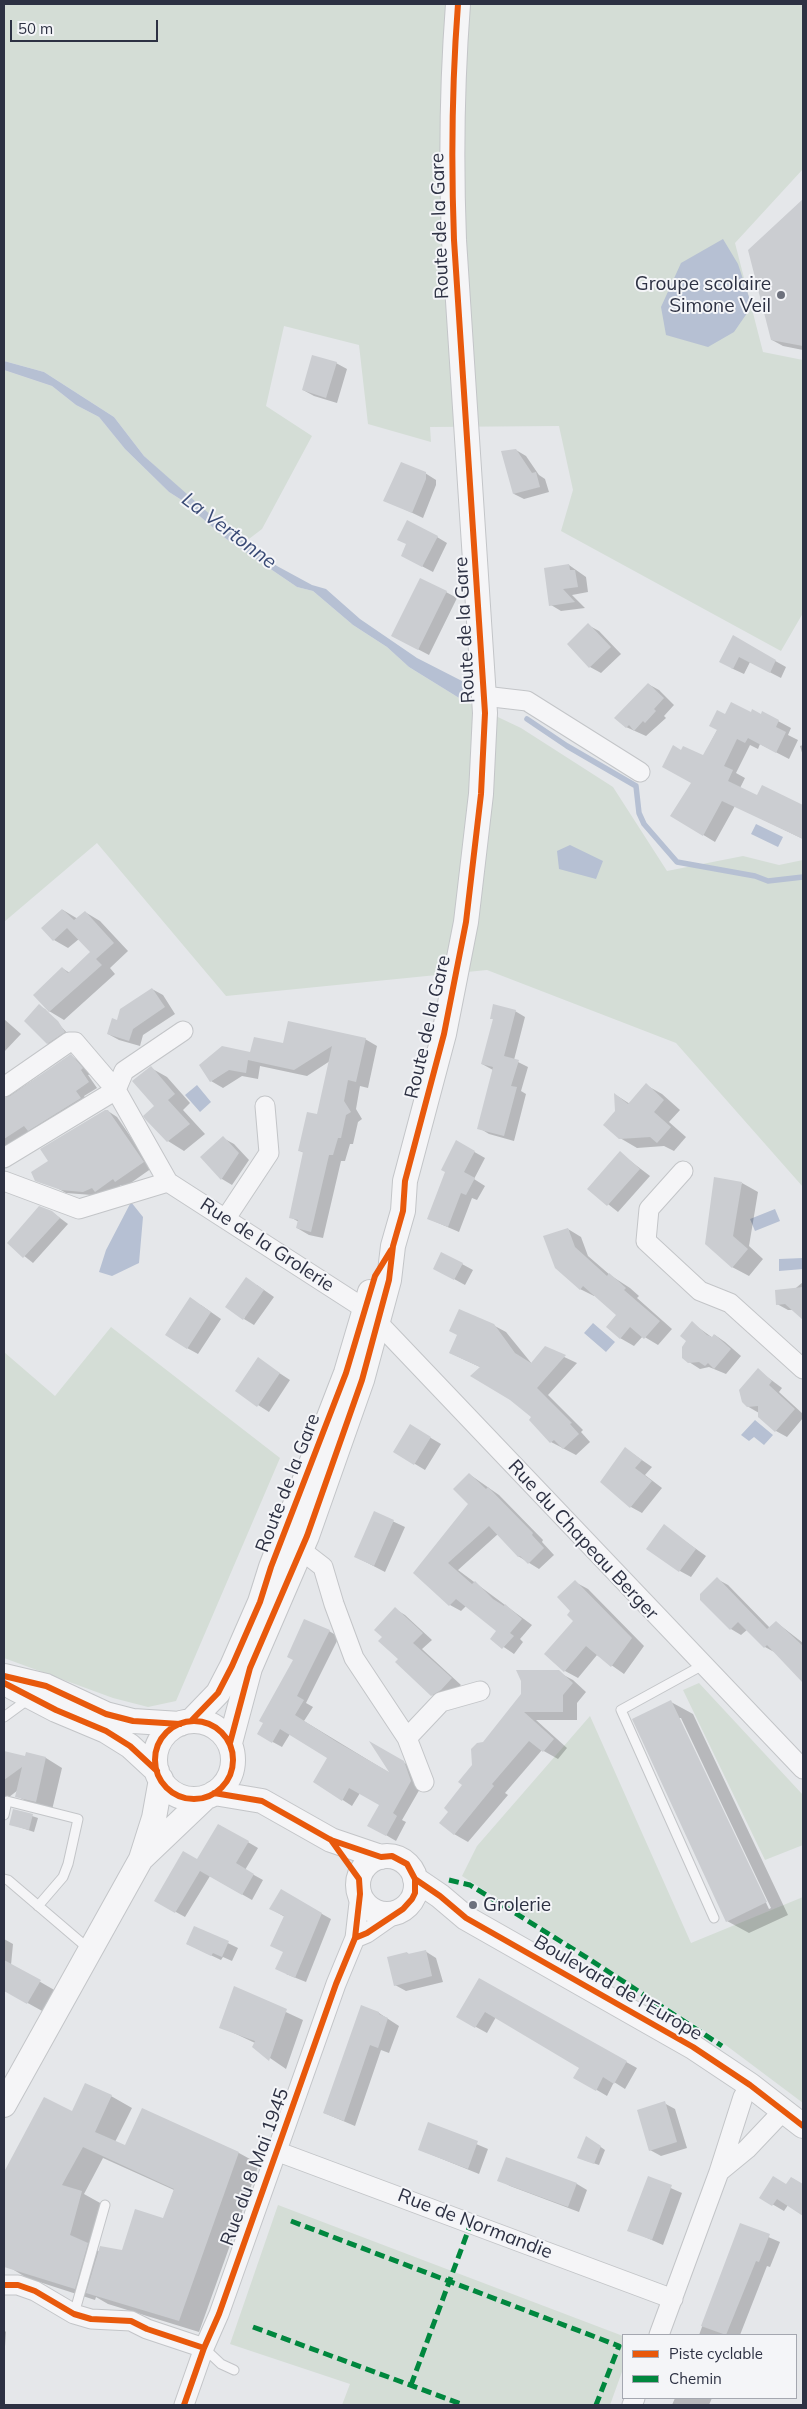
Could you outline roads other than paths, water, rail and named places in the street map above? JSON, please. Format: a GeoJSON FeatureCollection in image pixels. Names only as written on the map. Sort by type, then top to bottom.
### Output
{"type":"FeatureCollection","features":[{"type":"Feature","properties":{"kind":"street","name":"Route de la Gare"},"geometry":{"type":"LineString","coordinates":[[232,1752],[250,1668],[301,1550],[362,1380],[376,1276],[393,1246],[403,1211],[405,1181],[444,1034],[466,922],[481,794],[484,696],[454,240],[452,167],[454,53],[458,4]]}},
{"type":"Feature","properties":{"kind":"street"},"geometry":{"type":"LineString","coordinates":[[484,696],[528,701],[640,772]]}},
{"type":"Feature","properties":{"kind":"street"},"geometry":{"type":"LineString","coordinates":[[4,1158],[116,1090],[124,1071],[183,1031]]}},
{"type":"Feature","properties":{"kind":"street","name":"Rue de la Grolerie"},"geometry":{"type":"LineString","coordinates":[[4,1087],[68,1042],[75,1042],[116,1090],[168,1182],[226,1218],[372,1316]]}},
{"type":"Feature","properties":{"kind":"street"},"geometry":{"type":"LineString","coordinates":[[226,1218],[269,1153],[265,1106]]}},
{"type":"Feature","properties":{"kind":"street"},"geometry":{"type":"LineString","coordinates":[[683,1171],[649,1210],[646,1241],[700,1291],[730,1303],[803,1369]]}},
{"type":"Feature","properties":{"kind":"street"},"geometry":{"type":"LineString","coordinates":[[4,1181],[79,1209],[168,1182]]}},
{"type":"Feature","properties":{"kind":"street","name":"Route de la Gare"},"geometry":{"type":"LineString","coordinates":[[185,1723],[218,1693],[232,1666],[260,1602],[271,1567],[346,1373],[372,1316]]}},
{"type":"Feature","properties":{"kind":"street","name":"Rue du Chapeau Berger"},"geometry":{"type":"LineString","coordinates":[[372,1316],[803,1769]]}},
{"type":"Feature","properties":{"kind":"street"},"geometry":{"type":"LineString","coordinates":[[301,1550],[323,1567],[334,1604],[354,1658],[408,1738],[424,1782]]}},
{"type":"Feature","properties":{"kind":"street"},"geometry":{"type":"LineString","coordinates":[[4,1676],[46,1686],[106,1714],[133,1721],[210,1724],[220,1730],[262,1801]]}},
{"type":"Feature","properties":{"kind":"street"},"geometry":{"type":"LineString","coordinates":[[4,1683],[106,1731],[130,1746],[173,1792],[180,1796],[198,1798],[210,1795],[262,1801],[331,1840],[381,1857]]}},
{"type":"Feature","properties":{"kind":"street"},"geometry":{"type":"LineString","coordinates":[[408,1738],[441,1702],[480,1691]]}},
{"type":"Feature","properties":{"kind":"street"},"geometry":{"type":"LineString","coordinates":[[4,2105],[141,1859],[154,1818],[159,1775],[156,1752],[164,1735],[185,1723]]}},
{"type":"Feature","properties":{"kind":"street"},"geometry":{"type":"LineString","coordinates":[[141,1859],[226,1781],[232,1752]]}},
{"type":"Feature","properties":{"kind":"street"},"geometry":{"type":"LineString","coordinates":[[331,1840],[360,1887],[369,1907],[382,1913],[402,1908]]}},
{"type":"Feature","properties":{"kind":"street"},"geometry":{"type":"LineString","coordinates":[[355,1938],[367,1933],[402,1908],[415,1893],[415,1879],[411,1869],[403,1860],[392,1856],[381,1857],[366,1864],[360,1887]]}},
{"type":"Feature","properties":{"kind":"street","name":"Boulevard de l'Europe"},"geometry":{"type":"LineString","coordinates":[[415,1879],[440,1896],[466,1918],[693,2048],[750,2086],[803,2126]]}},
{"type":"Feature","properties":{"kind":"street","name":"Rue du 8 Mai 1945"},"geometry":{"type":"LineString","coordinates":[[184,2405],[204,2348],[219,2314],[339,1975],[355,1938],[360,1887]]}},
{"type":"Feature","properties":{"kind":"street","name":"Boulevard de l'Europe"},"geometry":{"type":"LineString","coordinates":[[402,1908],[466,1918]]}},
{"type":"Feature","properties":{"kind":"street"},"geometry":{"type":"LineString","coordinates":[[659,2334],[720,2172],[743,2097],[750,2086]]}},
{"type":"Feature","properties":{"kind":"street"},"geometry":{"type":"LineString","coordinates":[[720,2172],[747,2149],[783,2111]]}},
{"type":"Feature","properties":{"kind":"street","name":"Rue de Normandie"},"geometry":{"type":"LineString","coordinates":[[276,2151],[673,2299]]}},
{"type":"Feature","properties":{"kind":"street"},"geometry":{"type":"LineString","coordinates":[[4,2285],[18,2285],[35,2291],[74,2314],[91,2319],[131,2321],[147,2329],[204,2348]]}},
{"type":"Feature","properties":{"kind":"lane"},"geometry":{"type":"LineString","coordinates":[[703,1665],[621,1710],[714,1918]]}},
{"type":"Feature","properties":{"kind":"lane"},"geometry":{"type":"LineString","coordinates":[[4,1717],[31,1697]]}},
{"type":"Feature","properties":{"kind":"lane"},"geometry":{"type":"LineString","coordinates":[[4,1814],[7,1800],[78,1819],[68,1864],[63,1876],[38,1906]]}},
{"type":"Feature","properties":{"kind":"lane"},"geometry":{"type":"LineString","coordinates":[[5,1878],[91,1951]]}},
{"type":"Feature","properties":{"kind":"lane"},"geometry":{"type":"LineString","coordinates":[[74,2314],[105,2205]]}},
{"type":"Feature","properties":{"kind":"lane"},"geometry":{"type":"LineString","coordinates":[[204,2348],[220,2364],[234,2370]]}},
{"type":"Feature","properties":{"kind":"water"},"geometry":{"type":"Polygon","coordinates":[[[723,239],[738,264],[752,306],[734,332],[708,347],[666,335],[661,307],[681,263],[723,239]]]}},
{"type":"Feature","properties":{"kind":"water"},"geometry":{"type":"Polygon","coordinates":[[[4,361],[44,372],[114,417],[144,456],[222,525],[277,566],[312,585],[326,589],[360,619],[417,658],[462,681],[464,701],[409,667],[387,647],[353,625],[313,591],[297,587],[225,538],[180,499],[169,492],[125,449],[99,417],[76,405],[52,386],[4,370],[4,361]]]}},
{"type":"Feature","properties":{"kind":"water"},"geometry":{"type":"Polygon","coordinates":[[[756,824],[783,837],[778,847],[751,834],[756,824]]]}},
{"type":"Feature","properties":{"kind":"water"},"geometry":{"type":"Polygon","coordinates":[[[570,845],[603,861],[596,879],[559,869],[557,851],[570,845]]]}},
{"type":"Feature","properties":{"kind":"water"},"geometry":{"type":"Polygon","coordinates":[[[197,1085],[211,1102],[200,1112],[185,1095],[197,1085]]]}},
{"type":"Feature","properties":{"kind":"water"},"geometry":{"type":"Polygon","coordinates":[[[131,1202],[143,1217],[139,1263],[112,1276],[99,1272],[106,1250],[131,1202]]]}},
{"type":"Feature","properties":{"kind":"water"},"geometry":{"type":"Polygon","coordinates":[[[775,1209],[780,1221],[755,1231],[750,1219],[775,1209]]]}},
{"type":"Feature","properties":{"kind":"water"},"geometry":{"type":"Polygon","coordinates":[[[803,1258],[803,1269],[779,1271],[779,1259],[803,1258]]]}},
{"type":"Feature","properties":{"kind":"water"},"geometry":{"type":"Polygon","coordinates":[[[593,1323],[615,1342],[606,1352],[584,1333],[593,1323]]]}},
{"type":"Feature","properties":{"kind":"water"},"geometry":{"type":"Polygon","coordinates":[[[755,1420],[773,1435],[764,1445],[754,1437],[749,1441],[741,1435],[755,1420]]]}},
{"type":"Feature","properties":{"kind":"waterway","name":"La Vertonne"},"geometry":{"type":"LineString","coordinates":[[527,719],[567,746],[636,786],[639,813],[644,824],[677,862],[755,876],[768,881],[803,877]]}},
{"type":"Feature","properties":{"kind":"place","name":"Groupe scolaire Simone Veil"},"geometry":{"type":"Point","coordinates":[781,295]}},
{"type":"Feature","properties":{"kind":"place","name":"Grolerie"},"geometry":{"type":"Point","coordinates":[473,1905]}}]}
